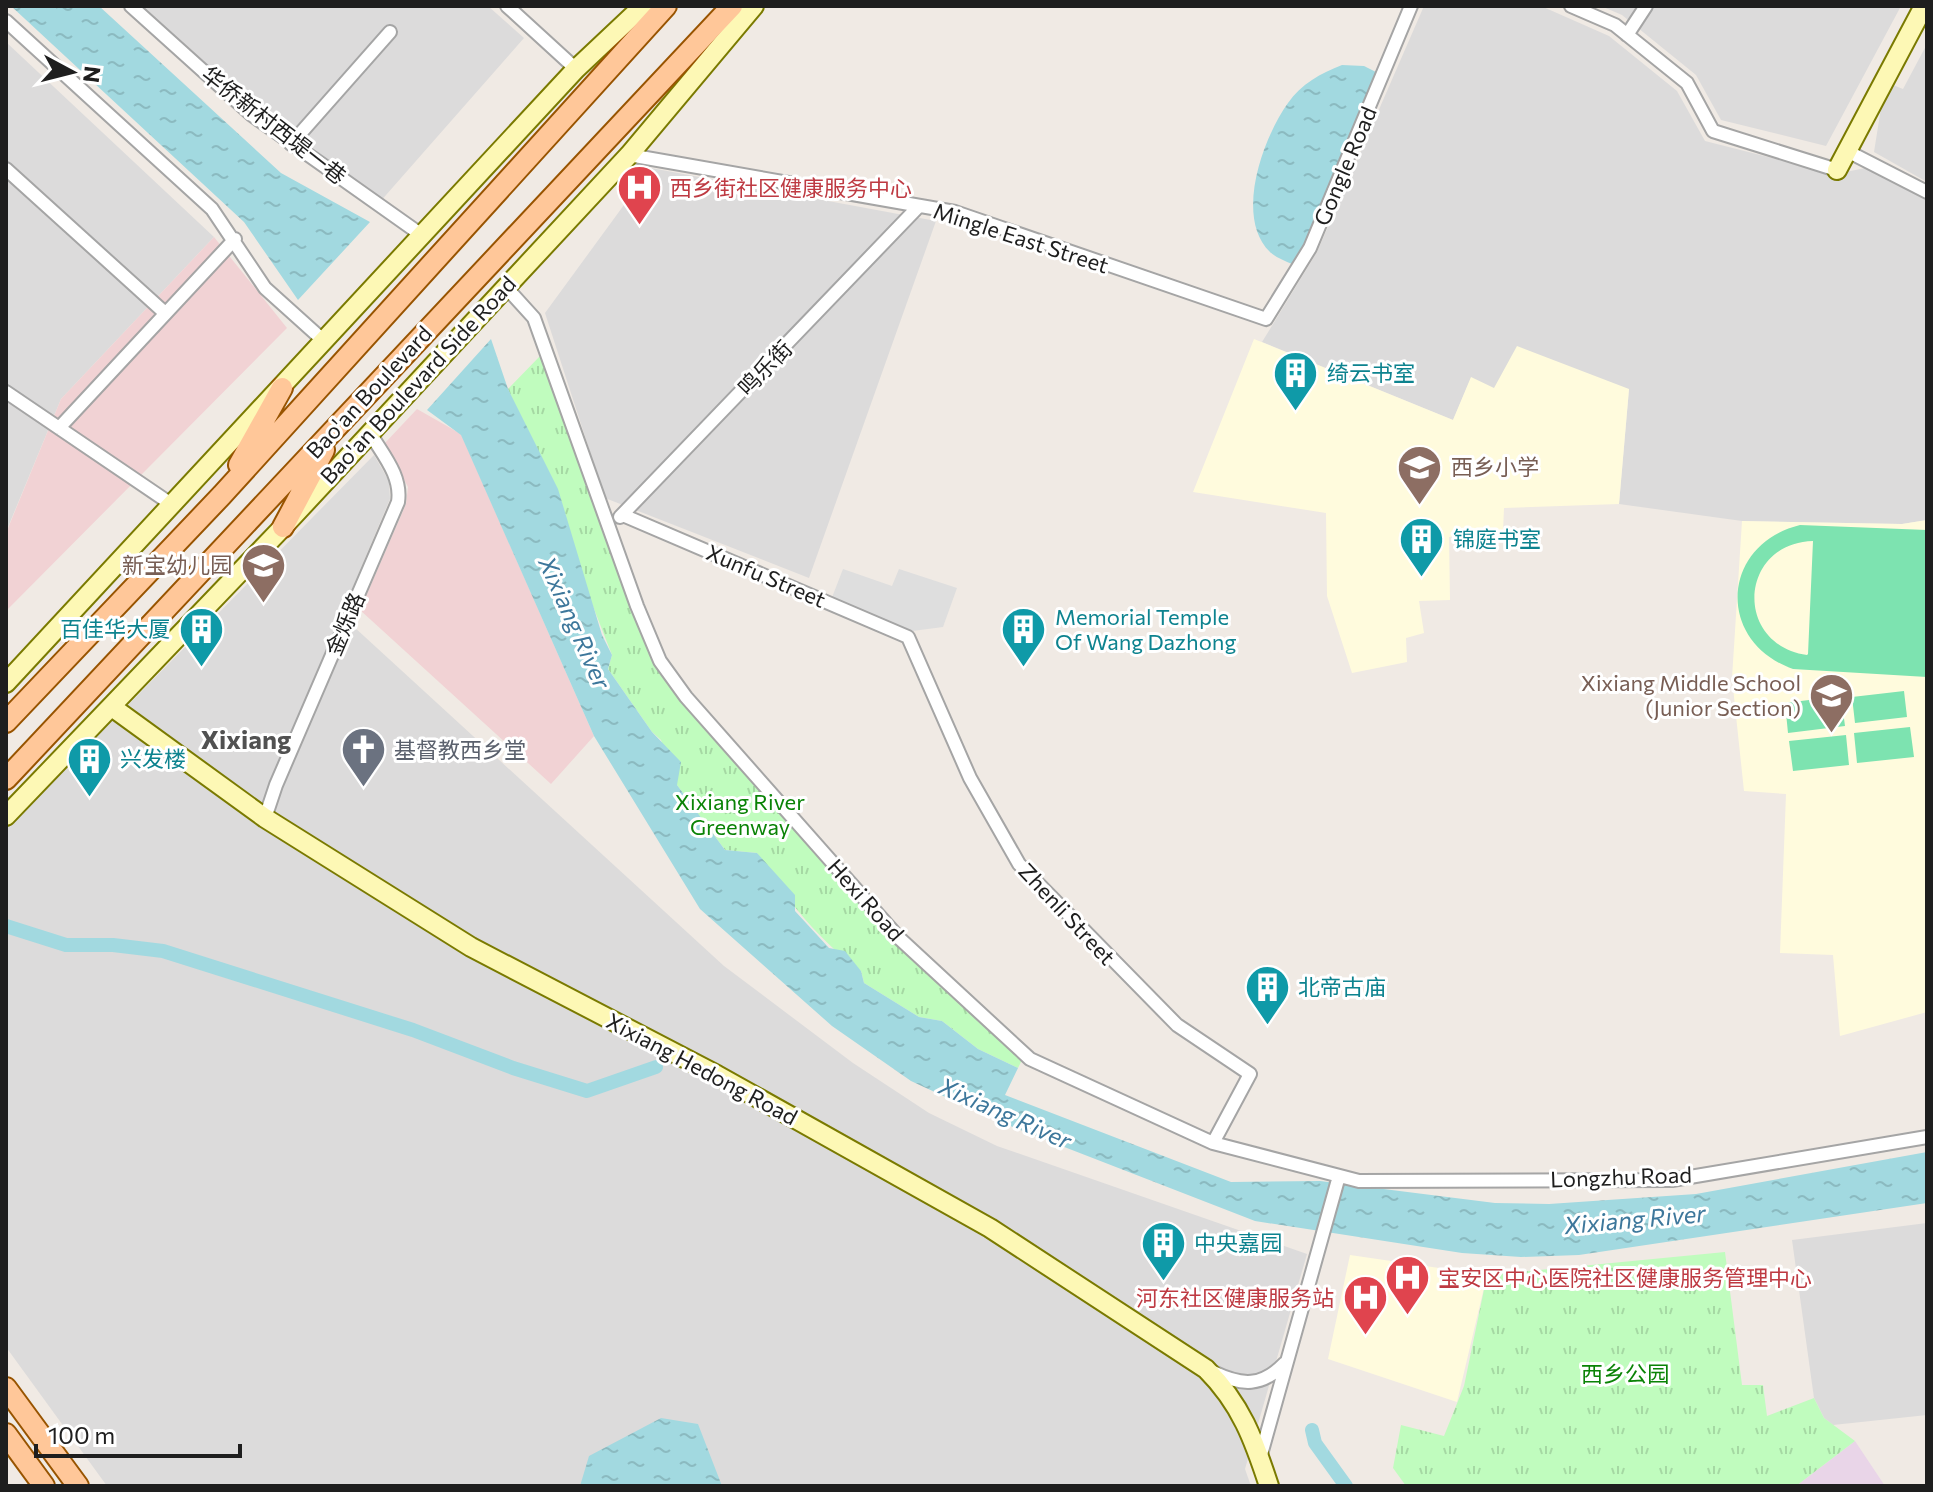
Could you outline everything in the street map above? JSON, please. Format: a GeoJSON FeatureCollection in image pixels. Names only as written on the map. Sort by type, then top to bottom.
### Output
{"type":"FeatureCollection","features":[{"type":"Feature","properties":{"kind":"main road"},"geometry":{"type":"LineString","coordinates":[[6,683],[174,506],[576,69],[643,6]]}},
{"type":"Feature","properties":{"kind":"main road","name":"Bao'an Boulevard"},"geometry":{"type":"LineString","coordinates":[[6,722],[222,495],[666,6]]}},
{"type":"Feature","properties":{"kind":"main road","name":"Bao'an Boulevard"},"geometry":{"type":"LineString","coordinates":[[6,779],[732,6]]}},
{"type":"Feature","properties":{"kind":"main road","name":"Bao'an Boulevard Side Road"},"geometry":{"type":"LineString","coordinates":[[6,816],[283,527],[629,155],[754,6]]}},
{"type":"Feature","properties":{"kind":"main road"},"geometry":{"type":"LineString","coordinates":[[1837,170],[1924,6]]}},
{"type":"Feature","properties":{"kind":"main road"},"geometry":{"type":"LineString","coordinates":[[222,495],[282,388]]}},
{"type":"Feature","properties":{"kind":"main road"},"geometry":{"type":"LineString","coordinates":[[283,527],[337,426]]}},
{"type":"Feature","properties":{"kind":"main road","name":"Xixiang Hedong Road"},"geometry":{"type":"LineString","coordinates":[[112,707],[265,818],[471,947],[717,1075],[990,1228],[1206,1369],[1229,1391],[1242,1413],[1269,1486]]}},
{"type":"Feature","properties":{"kind":"main road"},"geometry":{"type":"LineString","coordinates":[[6,1388],[78,1486]]}},
{"type":"Feature","properties":{"kind":"main road"},"geometry":{"type":"LineString","coordinates":[[6,1434],[44,1486]]}},
{"type":"Feature","properties":{"kind":"street","name":"华侨新村西堤一巷"},"geometry":{"type":"LineString","coordinates":[[131,6],[213,81],[291,144],[423,236]]}},
{"type":"Feature","properties":{"kind":"street"},"geometry":{"type":"LineString","coordinates":[[507,6],[576,69]]}},
{"type":"Feature","properties":{"kind":"street","name":"Gongle Road"},"geometry":{"type":"LineString","coordinates":[[1266,319],[1310,248],[1411,6]]}},
{"type":"Feature","properties":{"kind":"street"},"geometry":{"type":"LineString","coordinates":[[1571,6],[1615,25],[1687,83],[1713,131],[1837,170]]}},
{"type":"Feature","properties":{"kind":"street"},"geometry":{"type":"LineString","coordinates":[[1627,35],[1646,6]]}},
{"type":"Feature","properties":{"kind":"street"},"geometry":{"type":"LineString","coordinates":[[6,21],[212,209],[265,288],[328,339]]}},
{"type":"Feature","properties":{"kind":"street"},"geometry":{"type":"LineString","coordinates":[[291,144],[390,32]]}},
{"type":"Feature","properties":{"kind":"street"},"geometry":{"type":"LineString","coordinates":[[1847,151],[1927,192]]}},
{"type":"Feature","properties":{"kind":"street","name":"Mingle East Street"},"geometry":{"type":"LineString","coordinates":[[629,155],[955,212],[1266,319]]}},
{"type":"Feature","properties":{"kind":"street"},"geometry":{"type":"LineString","coordinates":[[6,169],[165,313]]}},
{"type":"Feature","properties":{"kind":"street","name":"鸣乐街"},"geometry":{"type":"LineString","coordinates":[[606,522],[625,516],[919,206]]}},
{"type":"Feature","properties":{"kind":"street"},"geometry":{"type":"LineString","coordinates":[[59,428],[235,239]]}},
{"type":"Feature","properties":{"kind":"street","name":"Hexi Road"},"geometry":{"type":"LineString","coordinates":[[505,286],[534,318],[606,522],[660,661],[671,678],[899,938],[1030,1059],[1213,1143],[1359,1181]]}},
{"type":"Feature","properties":{"kind":"street"},"geometry":{"type":"LineString","coordinates":[[6,392],[174,506]]}},
{"type":"Feature","properties":{"kind":"street","name":"金烁路"},"geometry":{"type":"LineString","coordinates":[[265,818],[276,785],[398,502],[396,478],[370,433]]}},
{"type":"Feature","properties":{"kind":"street","name":"Xunfu Street"},"geometry":{"type":"LineString","coordinates":[[625,516],[908,637]]}},
{"type":"Feature","properties":{"kind":"street","name":"Zhenli Street"},"geometry":{"type":"LineString","coordinates":[[908,637],[970,778],[1019,864],[1177,1025],[1250,1074],[1213,1143]]}},
{"type":"Feature","properties":{"kind":"street","name":"Longzhu Road"},"geometry":{"type":"LineString","coordinates":[[1359,1181],[1672,1180],[1927,1137]]}},
{"type":"Feature","properties":{"kind":"street"},"geometry":{"type":"LineString","coordinates":[[1260,1459],[1339,1176]]}},
{"type":"Feature","properties":{"kind":"street"},"geometry":{"type":"LineString","coordinates":[[1206,1369],[1253,1384],[1269,1377],[1288,1360]]}},
{"type":"Feature","properties":{"kind":"shaded area"},"geometry":{"type":"Polygon","coordinates":[[[131,6],[488,6],[524,38],[379,203],[323,167],[131,6]]]}},
{"type":"Feature","properties":{"kind":"shaded area"},"geometry":{"type":"Polygon","coordinates":[[[1424,6],[1541,6],[1609,36],[1677,91],[1705,141],[1836,174],[1865,168],[1927,199],[1927,520],[1902,524],[1742,521],[1619,504],[1629,389],[1494,389],[1471,378],[1453,420],[1262,342],[1317,252],[1424,6]]]}},
{"type":"Feature","properties":{"kind":"shaded area"},"geometry":{"type":"Polygon","coordinates":[[[1601,6],[1901,6],[1826,146],[1721,120],[1696,75],[1622,15],[1601,6]]]}},
{"type":"Feature","properties":{"kind":"shaded area"},"geometry":{"type":"Polygon","coordinates":[[[6,42],[214,237],[61,399],[6,532],[6,42]]]}},
{"type":"Feature","properties":{"kind":"shaded area"},"geometry":{"type":"Polygon","coordinates":[[[1927,44],[1927,182],[1874,152],[1881,108],[1893,85],[1903,89],[1927,44]]]}},
{"type":"Feature","properties":{"kind":"shaded area"},"geometry":{"type":"Polygon","coordinates":[[[651,168],[936,221],[809,578],[605,498],[545,313],[651,168]]]}},
{"type":"Feature","properties":{"kind":"shaded area"},"geometry":{"type":"Polygon","coordinates":[[[214,237],[287,328],[6,611],[6,533],[61,399],[214,237]]]}},
{"type":"Feature","properties":{"kind":"shaded area","name":"西乡小学"},"geometry":{"type":"Polygon","coordinates":[[[1254,339],[1453,420],[1471,377],[1494,388],[1517,346],[1629,389],[1619,504],[1504,508],[1503,531],[1449,537],[1450,600],[1419,601],[1424,633],[1406,638],[1407,662],[1352,673],[1327,596],[1326,513],[1193,492],[1254,339]]]}},
{"type":"Feature","properties":{"kind":"shaded area"},"geometry":{"type":"Polygon","coordinates":[[[417,409],[461,434],[594,736],[551,784],[360,610],[406,504],[408,487],[385,443],[417,409]]]}},
{"type":"Feature","properties":{"kind":"shaded area"},"geometry":{"type":"Polygon","coordinates":[[[374,455],[389,481],[390,499],[341,615],[724,966],[853,1063],[929,1113],[997,1146],[1307,1254],[1245,1469],[1251,1486],[107,1486],[6,1347],[6,829],[374,455]]]}},
{"type":"Feature","properties":{"kind":"shaded area","name":"Xixiang Middle School (Junior Section)"},"geometry":{"type":"Polygon","coordinates":[[[1927,520],[1927,1012],[1840,1036],[1833,955],[1780,953],[1786,794],[1744,791],[1732,678],[1742,521],[1902,524],[1927,520]]]}},
{"type":"Feature","properties":{"kind":"shaded area"},"geometry":{"type":"Polygon","coordinates":[[[843,569],[892,586],[899,569],[957,588],[943,627],[905,632],[831,600],[843,569]]]}},
{"type":"Feature","properties":{"kind":"shaded area"},"geometry":{"type":"Polygon","coordinates":[[[1927,1223],[1927,1415],[1833,1425],[1824,1418],[1814,1398],[1792,1240],[1927,1223]]]}},
{"type":"Feature","properties":{"kind":"shaded area","name":"宝安区中心医院社区健康服务管理中心"},"geometry":{"type":"Polygon","coordinates":[[[1350,1255],[1487,1275],[1457,1402],[1328,1359],[1350,1255]]]}},
{"type":"Feature","properties":{"kind":"shaded area"},"geometry":{"type":"Polygon","coordinates":[[[1855,1441],[1885,1486],[1796,1486],[1855,1441]]]}},
{"type":"Feature","properties":{"kind":"green space","name":"Xixiang River Greenway"},"geometry":{"type":"Polygon","coordinates":[[[541,355],[657,668],[895,941],[1022,1060],[1018,1068],[978,1049],[942,1021],[919,1017],[864,983],[861,971],[803,917],[757,853],[725,850],[677,785],[661,740],[652,732],[608,669],[612,655],[508,389],[541,355]]]}},
{"type":"Feature","properties":{"kind":"green space"},"geometry":{"type":"Polygon","coordinates":[[[1800,525],[1927,530],[1927,677],[1793,669],[1768,656],[1750,638],[1740,617],[1738,594],[1742,572],[1754,552],[1774,536],[1800,525]],[[1813,541],[1788,546],[1770,558],[1759,575],[1754,595],[1757,615],[1766,633],[1783,647],[1808,654],[1813,541]]]}},
{"type":"Feature","properties":{"kind":"green space"},"geometry":{"type":"Polygon","coordinates":[[[1904,691],[1907,717],[1855,723],[1852,697],[1904,691]]]}},
{"type":"Feature","properties":{"kind":"green space"},"geometry":{"type":"Polygon","coordinates":[[[1841,696],[1845,726],[1788,733],[1785,703],[1841,696]]]}},
{"type":"Feature","properties":{"kind":"green space"},"geometry":{"type":"Polygon","coordinates":[[[1910,727],[1914,757],[1857,763],[1854,733],[1910,727]]]}},
{"type":"Feature","properties":{"kind":"green space"},"geometry":{"type":"Polygon","coordinates":[[[1846,735],[1849,765],[1793,771],[1789,741],[1846,735]]]}},
{"type":"Feature","properties":{"kind":"green space","name":"西乡公园"},"geometry":{"type":"Polygon","coordinates":[[[1725,1252],[1742,1385],[1763,1385],[1767,1416],[1814,1398],[1824,1418],[1855,1441],[1796,1486],[1406,1486],[1393,1468],[1401,1425],[1444,1436],[1464,1386],[1487,1275],[1725,1252]]]}},
{"type":"Feature","properties":{"kind":"water"},"geometry":{"type":"Polygon","coordinates":[[[11,6],[99,6],[281,173],[370,222],[298,300],[244,222],[11,6]]]}},
{"type":"Feature","properties":{"kind":"water"},"geometry":{"type":"Polygon","coordinates":[[[1342,65],[1364,66],[1378,73],[1303,247],[1292,264],[1272,254],[1259,237],[1254,219],[1256,178],[1270,136],[1288,103],[1312,80],[1342,65]]]}},
{"type":"Feature","properties":{"kind":"water","name":"Xixiang River"},"geometry":{"type":"Polygon","coordinates":[[[491,339],[508,389],[558,489],[602,635],[612,655],[608,669],[652,732],[681,762],[677,785],[725,850],[757,853],[795,895],[795,911],[829,948],[845,951],[861,971],[864,983],[919,1017],[942,1021],[978,1049],[1018,1068],[1005,1095],[1231,1182],[1320,1181],[1495,1203],[1549,1204],[1696,1194],[1927,1152],[1927,1203],[1579,1255],[1521,1257],[1462,1253],[1255,1221],[995,1120],[911,1081],[832,1026],[700,909],[594,736],[461,435],[427,410],[491,339]]]}},
{"type":"Feature","properties":{"kind":"water"},"geometry":{"type":"Polygon","coordinates":[[[661,1418],[698,1424],[722,1486],[580,1486],[589,1456],[661,1418]]]}},
{"type":"Feature","properties":{"kind":"waterway"},"geometry":{"type":"LineString","coordinates":[[6,926],[66,945],[113,945],[163,951],[413,1030],[513,1068],[587,1091],[656,1067]]}},
{"type":"Feature","properties":{"kind":"waterway"},"geometry":{"type":"LineString","coordinates":[[1312,1430],[1315,1443],[1346,1486]]}},
{"type":"Feature","properties":{"kind":"place","name":"西乡街社区健康服务中心"},"geometry":{"type":"Point","coordinates":[639,227]}},
{"type":"Feature","properties":{"kind":"place","name":"绮云书室"},"geometry":{"type":"Point","coordinates":[1296,412]}},
{"type":"Feature","properties":{"kind":"place","name":"西乡小学"},"geometry":{"type":"Point","coordinates":[1420,506]}},
{"type":"Feature","properties":{"kind":"place","name":"锦庭书室"},"geometry":{"type":"Point","coordinates":[1422,578]}},
{"type":"Feature","properties":{"kind":"place","name":"新宝幼儿园"},"geometry":{"type":"Point","coordinates":[263,604]}},
{"type":"Feature","properties":{"kind":"place","name":"百佳华大厦"},"geometry":{"type":"Point","coordinates":[201,668]}},
{"type":"Feature","properties":{"kind":"place","name":"Memorial Temple Of Wang Dazhong"},"geometry":{"type":"Point","coordinates":[1024,669]}},
{"type":"Feature","properties":{"kind":"place","name":"Xixiang Middle School (Junior Section)"},"geometry":{"type":"Point","coordinates":[1832,735]}},
{"type":"Feature","properties":{"kind":"place","name":"基督教西乡堂"},"geometry":{"type":"Point","coordinates":[363,789]}},
{"type":"Feature","properties":{"kind":"place","name":"兴发楼"},"geometry":{"type":"Point","coordinates":[89,798]}},
{"type":"Feature","properties":{"kind":"place","name":"北帝古庙"},"geometry":{"type":"Point","coordinates":[1267,1026]}},
{"type":"Feature","properties":{"kind":"place","name":"中央嘉园"},"geometry":{"type":"Point","coordinates":[1163,1282]}},
{"type":"Feature","properties":{"kind":"place","name":"宝安区中心医院社区健康服务管理中心"},"geometry":{"type":"Point","coordinates":[1407,1317]}},
{"type":"Feature","properties":{"kind":"place","name":"河东社区健康服务站"},"geometry":{"type":"Point","coordinates":[1365,1337]}},
{"type":"Feature","properties":{"kind":"district","name":"Xixiang"},"geometry":{"type":"Point","coordinates":[246,740]}}]}
